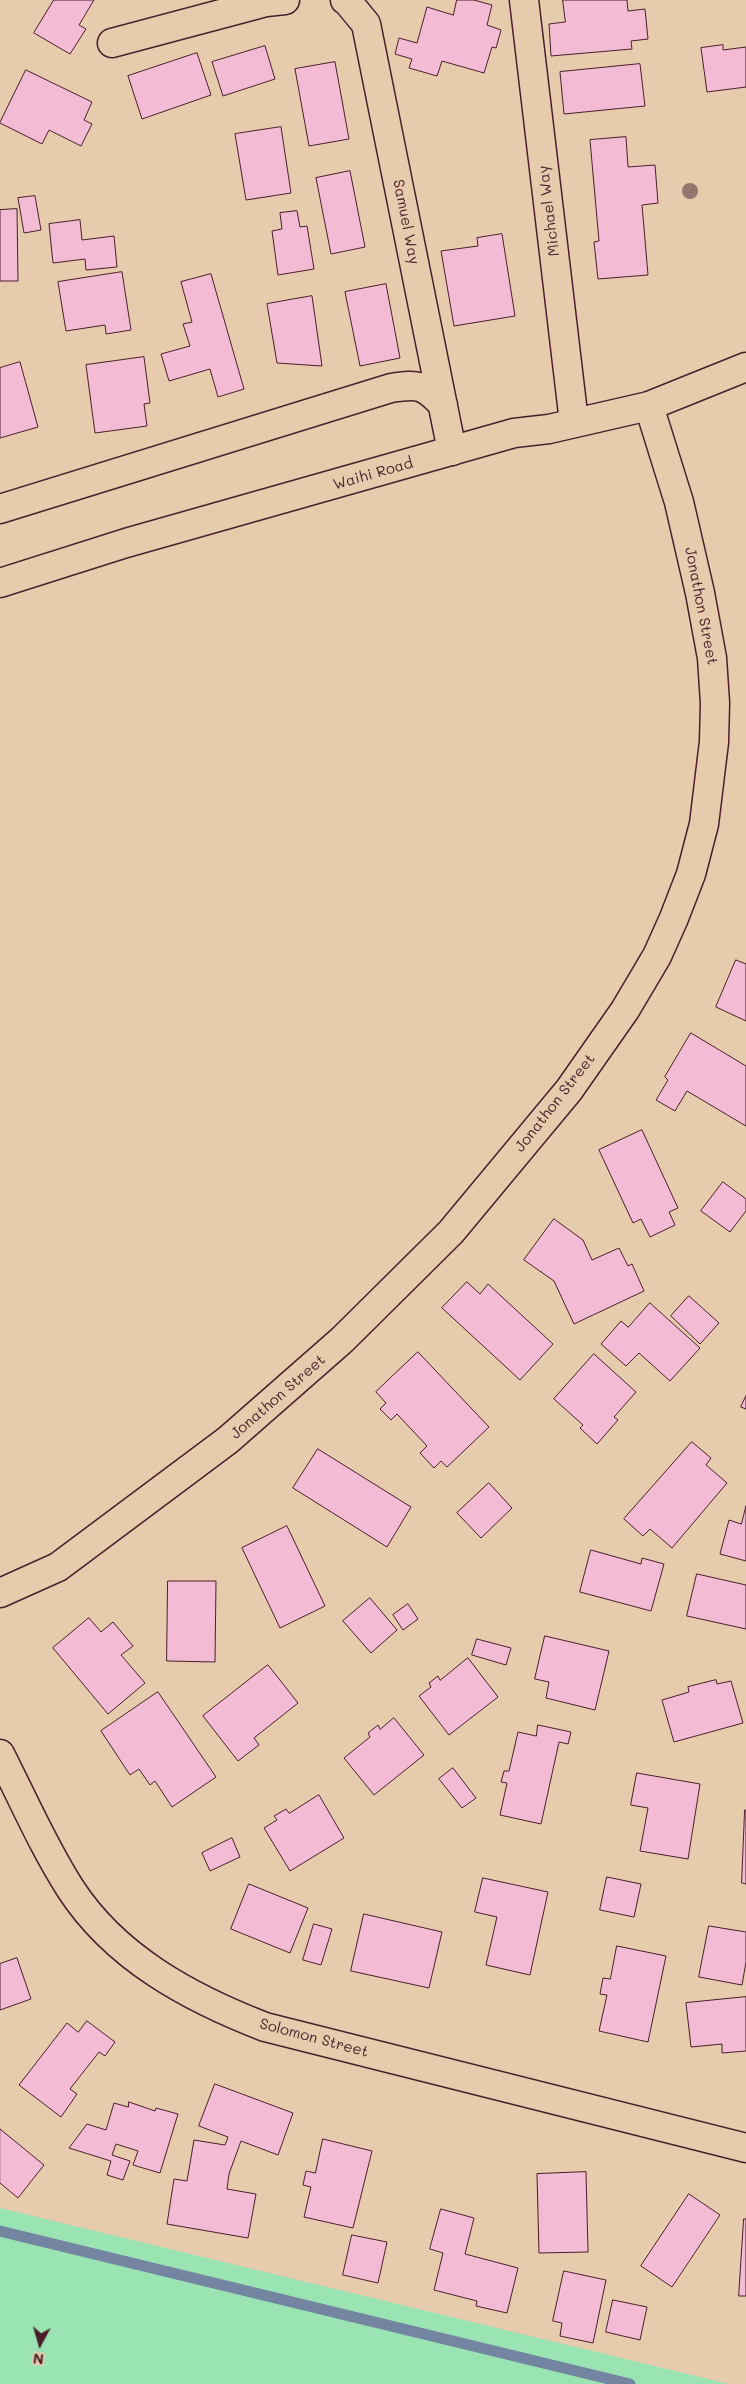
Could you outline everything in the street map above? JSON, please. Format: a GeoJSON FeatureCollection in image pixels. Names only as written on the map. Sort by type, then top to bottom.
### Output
{"type":"FeatureCollection","features":[{"type":"Feature","properties":{"kind":"street"},"geometry":{"type":"LineString","coordinates":[[112,43],[266,2],[286,0]]}},
{"type":"Feature","properties":{"kind":"street","name":"Samuel Way"},"geometry":{"type":"LineString","coordinates":[[345,0],[348,0],[366,24],[452,452]]}},
{"type":"Feature","properties":{"kind":"street","name":"Michael Way"},"geometry":{"type":"LineString","coordinates":[[524,0],[574,422]]}},
{"type":"Feature","properties":{"kind":"street","name":"Waihi Road"},"geometry":{"type":"LineString","coordinates":[[0,583],[126,543],[514,433],[549,429],[649,406],[746,367]]}},
{"type":"Feature","properties":{"kind":"street"},"geometry":{"type":"LineString","coordinates":[[0,510],[391,388],[414,384],[430,390],[443,405]]}},
{"type":"Feature","properties":{"kind":"street","name":"Jonathon Street"},"geometry":{"type":"LineString","coordinates":[[0,1593],[58,1568],[228,1440],[349,1334],[452,1232],[569,1090],[625,1010],[656,956],[674,918],[691,874],[704,824],[714,751],[715,703],[712,658],[700,593],[679,502],[649,406]]}},
{"type":"Feature","properties":{"kind":"street","name":"Solomon Street"},"geometry":{"type":"LineString","coordinates":[[0,1754],[54,1861],[72,1890],[97,1922],[128,1952],[171,1984],[216,2008],[265,2027],[746,2148]]}},
{"type":"Feature","properties":{"kind":"green space"},"geometry":{"type":"Polygon","coordinates":[[[0,2208],[729,2384],[0,2384],[0,2208]]]}},
{"type":"Feature","properties":{"kind":"building"},"geometry":{"type":"Polygon","coordinates":[[[54,0],[94,0],[79,25],[86,29],[70,54],[34,33],[54,0]]]}},
{"type":"Feature","properties":{"kind":"building"},"geometry":{"type":"Polygon","coordinates":[[[457,0],[474,0],[492,5],[487,25],[501,30],[496,48],[492,47],[484,73],[442,61],[437,76],[409,68],[412,59],[395,54],[399,38],[417,43],[427,7],[453,15],[457,0]]]}},
{"type":"Feature","properties":{"kind":"building"},"geometry":{"type":"Polygon","coordinates":[[[563,0],[627,0],[628,11],[645,9],[648,39],[631,41],[632,49],[551,56],[549,24],[565,22],[563,0]]]}},
{"type":"Feature","properties":{"kind":"building"},"geometry":{"type":"Polygon","coordinates":[[[723,45],[723,50],[746,47],[746,87],[707,92],[701,48],[723,45]]]}},
{"type":"Feature","properties":{"kind":"building"},"geometry":{"type":"Polygon","coordinates":[[[265,46],[275,79],[223,96],[212,62],[265,46]]]}},
{"type":"Feature","properties":{"kind":"building"},"geometry":{"type":"Polygon","coordinates":[[[197,53],[211,95],[142,119],[128,76],[197,53]]]}},
{"type":"Feature","properties":{"kind":"building"},"geometry":{"type":"Polygon","coordinates":[[[335,62],[349,139],[309,146],[295,69],[335,62]]]}},
{"type":"Feature","properties":{"kind":"building"},"geometry":{"type":"Polygon","coordinates":[[[640,64],[645,106],[564,114],[560,72],[640,64]]]}},
{"type":"Feature","properties":{"kind":"building"},"geometry":{"type":"Polygon","coordinates":[[[26,70],[92,102],[84,120],[92,124],[81,146],[49,130],[42,144],[0,123],[26,70]]]}},
{"type":"Feature","properties":{"kind":"building"},"geometry":{"type":"Polygon","coordinates":[[[281,127],[291,193],[246,200],[235,134],[281,127]]]}},
{"type":"Feature","properties":{"kind":"building"},"geometry":{"type":"Polygon","coordinates":[[[626,137],[628,167],[655,165],[658,203],[642,205],[648,275],[598,279],[594,242],[599,241],[590,140],[626,137]]]}},
{"type":"Feature","properties":{"kind":"building"},"geometry":{"type":"Polygon","coordinates":[[[350,171],[365,247],[331,254],[316,178],[350,171]]]}},
{"type":"Feature","properties":{"kind":"building"},"geometry":{"type":"Polygon","coordinates":[[[35,196],[41,230],[24,233],[18,198],[35,196]]]}},
{"type":"Feature","properties":{"kind":"building"},"geometry":{"type":"Polygon","coordinates":[[[17,209],[18,281],[0,281],[0,210],[17,209]]]}},
{"type":"Feature","properties":{"kind":"building"},"geometry":{"type":"Polygon","coordinates":[[[297,211],[300,227],[307,226],[314,269],[278,275],[272,231],[282,229],[280,213],[297,211]]]}},
{"type":"Feature","properties":{"kind":"building"},"geometry":{"type":"Polygon","coordinates":[[[80,220],[82,240],[114,236],[117,267],[86,270],[85,259],[53,263],[49,224],[80,220]]]}},
{"type":"Feature","properties":{"kind":"building"},"geometry":{"type":"Polygon","coordinates":[[[502,234],[515,316],[454,326],[441,251],[478,246],[477,238],[502,234]]]}},
{"type":"Feature","properties":{"kind":"building"},"geometry":{"type":"Polygon","coordinates":[[[122,272],[131,330],[106,334],[105,325],[66,331],[58,282],[122,272]]]}},
{"type":"Feature","properties":{"kind":"building"},"geometry":{"type":"Polygon","coordinates":[[[211,274],[244,389],[218,397],[210,369],[169,381],[161,354],[190,346],[183,324],[192,322],[181,282],[211,274]]]}},
{"type":"Feature","properties":{"kind":"building"},"geometry":{"type":"Polygon","coordinates":[[[386,284],[400,358],[360,366],[345,292],[386,284]]]}},
{"type":"Feature","properties":{"kind":"building"},"geometry":{"type":"Polygon","coordinates":[[[312,296],[322,366],[277,363],[267,304],[312,296]]]}},
{"type":"Feature","properties":{"kind":"building"},"geometry":{"type":"Polygon","coordinates":[[[144,357],[150,403],[144,404],[147,426],[95,433],[86,365],[144,357]]]}},
{"type":"Feature","properties":{"kind":"building"},"geometry":{"type":"Polygon","coordinates":[[[20,362],[38,427],[0,438],[0,368],[20,362]]]}},
{"type":"Feature","properties":{"kind":"building"},"geometry":{"type":"Polygon","coordinates":[[[736,960],[746,964],[746,1021],[716,1007],[736,960]]]}},
{"type":"Feature","properties":{"kind":"building"},"geometry":{"type":"Polygon","coordinates":[[[691,1033],[746,1066],[746,1126],[687,1091],[675,1111],[656,1100],[668,1080],[665,1077],[691,1033]]]}},
{"type":"Feature","properties":{"kind":"building"},"geometry":{"type":"Polygon","coordinates":[[[642,1130],[678,1208],[669,1212],[675,1225],[650,1237],[641,1219],[633,1223],[599,1150],[642,1130]]]}},
{"type":"Feature","properties":{"kind":"building"},"geometry":{"type":"Polygon","coordinates":[[[723,1182],[746,1199],[746,1211],[730,1232],[701,1211],[723,1182]]]}},
{"type":"Feature","properties":{"kind":"building"},"geometry":{"type":"Polygon","coordinates":[[[554,1219],[583,1240],[592,1260],[619,1248],[628,1266],[632,1264],[644,1291],[574,1324],[554,1281],[524,1260],[554,1219]]]}},
{"type":"Feature","properties":{"kind":"building"},"geometry":{"type":"Polygon","coordinates":[[[467,1282],[480,1294],[488,1284],[553,1344],[520,1380],[442,1308],[467,1282]]]}},
{"type":"Feature","properties":{"kind":"building"},"geometry":{"type":"Polygon","coordinates":[[[689,1296],[719,1323],[700,1344],[671,1316],[689,1296]]]}},
{"type":"Feature","properties":{"kind":"building"},"geometry":{"type":"Polygon","coordinates":[[[650,1303],[700,1348],[670,1381],[639,1353],[626,1366],[601,1344],[621,1321],[628,1327],[650,1303]]]}},
{"type":"Feature","properties":{"kind":"building"},"geometry":{"type":"Polygon","coordinates":[[[418,1352],[489,1427],[447,1467],[441,1461],[434,1468],[420,1453],[427,1446],[397,1414],[391,1420],[380,1409],[386,1403],[376,1392],[418,1352]]]}},
{"type":"Feature","properties":{"kind":"building"},"geometry":{"type":"Polygon","coordinates":[[[594,1354],[636,1392],[614,1417],[618,1420],[597,1444],[580,1428],[583,1425],[554,1399],[594,1354]]]}},
{"type":"Feature","properties":{"kind":"building"},"geometry":{"type":"Polygon","coordinates":[[[746,1396],[746,1409],[741,1407],[746,1396]]]}},
{"type":"Feature","properties":{"kind":"building"},"geometry":{"type":"Polygon","coordinates":[[[692,1442],[711,1458],[706,1465],[727,1483],[672,1548],[650,1529],[643,1536],[624,1519],[692,1442]]]}},
{"type":"Feature","properties":{"kind":"building"},"geometry":{"type":"Polygon","coordinates":[[[318,1449],[411,1507],[387,1547],[293,1488],[318,1449]]]}},
{"type":"Feature","properties":{"kind":"building"},"geometry":{"type":"Polygon","coordinates":[[[489,1483],[512,1508],[481,1538],[457,1513],[489,1483]]]}},
{"type":"Feature","properties":{"kind":"building"},"geometry":{"type":"Polygon","coordinates":[[[746,1506],[746,1561],[720,1554],[729,1520],[741,1524],[746,1506]]]}},
{"type":"Feature","properties":{"kind":"building"},"geometry":{"type":"Polygon","coordinates":[[[287,1526],[325,1606],[280,1628],[242,1548],[287,1526]]]}},
{"type":"Feature","properties":{"kind":"building"},"geometry":{"type":"Polygon","coordinates":[[[591,1550],[641,1564],[642,1558],[664,1564],[651,1611],[580,1592],[591,1550]]]}},
{"type":"Feature","properties":{"kind":"building"},"geometry":{"type":"Polygon","coordinates":[[[697,1574],[746,1585],[746,1629],[687,1616],[697,1574]]]}},
{"type":"Feature","properties":{"kind":"building"},"geometry":{"type":"Polygon","coordinates":[[[168,1581],[216,1581],[215,1662],[167,1661],[168,1581]]]}},
{"type":"Feature","properties":{"kind":"building"},"geometry":{"type":"Polygon","coordinates":[[[370,1598],[397,1630],[371,1653],[343,1621],[370,1598]]]}},
{"type":"Feature","properties":{"kind":"building"},"geometry":{"type":"Polygon","coordinates":[[[408,1604],[418,1619],[403,1630],[393,1615],[408,1604]]]}},
{"type":"Feature","properties":{"kind":"building"},"geometry":{"type":"Polygon","coordinates":[[[89,1618],[101,1632],[113,1622],[133,1646],[121,1655],[145,1683],[108,1714],[53,1648],[89,1618]]]}},
{"type":"Feature","properties":{"kind":"building"},"geometry":{"type":"Polygon","coordinates":[[[545,1636],[609,1651],[595,1710],[546,1698],[549,1682],[535,1679],[545,1636]]]}},
{"type":"Feature","properties":{"kind":"building"},"geometry":{"type":"Polygon","coordinates":[[[477,1639],[511,1648],[506,1665],[472,1655],[477,1639]]]}},
{"type":"Feature","properties":{"kind":"building"},"geometry":{"type":"Polygon","coordinates":[[[468,1658],[498,1697],[449,1735],[419,1696],[431,1687],[429,1683],[438,1676],[440,1680],[468,1658]]]}},
{"type":"Feature","properties":{"kind":"building"},"geometry":{"type":"Polygon","coordinates":[[[268,1665],[298,1703],[254,1738],[259,1745],[238,1761],[203,1716],[268,1665]]]}},
{"type":"Feature","properties":{"kind":"building"},"geometry":{"type":"Polygon","coordinates":[[[716,1680],[717,1684],[731,1681],[743,1723],[674,1742],[662,1700],[689,1692],[688,1687],[716,1680]]]}},
{"type":"Feature","properties":{"kind":"building"},"geometry":{"type":"Polygon","coordinates":[[[158,1692],[216,1777],[172,1807],[155,1781],[150,1785],[139,1769],[130,1775],[101,1731],[158,1692]]]}},
{"type":"Feature","properties":{"kind":"building"},"geometry":{"type":"Polygon","coordinates":[[[394,1718],[424,1755],[374,1795],[344,1758],[370,1737],[368,1733],[378,1725],[380,1729],[394,1718]]]}},
{"type":"Feature","properties":{"kind":"building"},"geometry":{"type":"Polygon","coordinates":[[[538,1725],[571,1732],[568,1744],[559,1742],[541,1824],[500,1815],[507,1783],[501,1782],[504,1771],[509,1771],[518,1732],[536,1736],[538,1725]]]}},
{"type":"Feature","properties":{"kind":"building"},"geometry":{"type":"Polygon","coordinates":[[[453,1768],[476,1798],[462,1808],[439,1779],[453,1768]]]}},
{"type":"Feature","properties":{"kind":"building"},"geometry":{"type":"Polygon","coordinates":[[[637,1773],[700,1784],[688,1859],[640,1851],[648,1808],[631,1805],[637,1773]]]}},
{"type":"Feature","properties":{"kind":"building"},"geometry":{"type":"Polygon","coordinates":[[[319,1795],[344,1838],[290,1871],[264,1828],[277,1820],[274,1816],[286,1809],[289,1813],[319,1795]]]}},
{"type":"Feature","properties":{"kind":"building"},"geometry":{"type":"Polygon","coordinates":[[[746,1810],[746,1884],[742,1883],[746,1810]]]}},
{"type":"Feature","properties":{"kind":"building"},"geometry":{"type":"Polygon","coordinates":[[[232,1838],[240,1857],[210,1871],[202,1853],[232,1838]]]}},
{"type":"Feature","properties":{"kind":"building"},"geometry":{"type":"Polygon","coordinates":[[[607,1877],[641,1884],[634,1917],[600,1910],[607,1877]]]}},
{"type":"Feature","properties":{"kind":"building"},"geometry":{"type":"Polygon","coordinates":[[[483,1878],[548,1892],[530,1975],[486,1965],[497,1917],[475,1912],[483,1878]]]}},
{"type":"Feature","properties":{"kind":"building"},"geometry":{"type":"Polygon","coordinates":[[[249,1884],[308,1908],[290,1953],[231,1929],[249,1884]]]}},
{"type":"Feature","properties":{"kind":"building"},"geometry":{"type":"Polygon","coordinates":[[[364,1914],[442,1932],[429,1988],[351,1971],[364,1914]]]}},
{"type":"Feature","properties":{"kind":"building"},"geometry":{"type":"Polygon","coordinates":[[[314,1924],[332,1929],[321,1965],[303,1960],[314,1924]]]}},
{"type":"Feature","properties":{"kind":"building"},"geometry":{"type":"Polygon","coordinates":[[[709,1926],[746,1932],[746,1962],[742,1985],[699,1977],[709,1926]]]}},
{"type":"Feature","properties":{"kind":"building"},"geometry":{"type":"Polygon","coordinates":[[[617,1946],[666,1956],[648,2042],[599,2031],[607,1995],[600,1994],[603,1978],[610,1979],[617,1946]]]}},
{"type":"Feature","properties":{"kind":"building"},"geometry":{"type":"Polygon","coordinates":[[[17,1958],[31,1999],[0,2010],[0,1964],[17,1958]]]}},
{"type":"Feature","properties":{"kind":"building"},"geometry":{"type":"Polygon","coordinates":[[[746,1997],[746,2051],[722,2053],[722,2044],[691,2047],[686,2003],[746,1997]]]}},
{"type":"Feature","properties":{"kind":"building"},"geometry":{"type":"Polygon","coordinates":[[[87,2021],[115,2042],[105,2056],[99,2052],[70,2089],[77,2094],[61,2117],[19,2085],[67,2023],[78,2032],[87,2021]]]}},
{"type":"Feature","properties":{"kind":"building"},"geometry":{"type":"Polygon","coordinates":[[[215,2084],[293,2113],[278,2155],[241,2141],[229,2174],[227,2189],[256,2194],[248,2238],[167,2224],[174,2179],[187,2181],[194,2140],[225,2145],[228,2137],[199,2126],[215,2084]]]}},
{"type":"Feature","properties":{"kind":"building"},"geometry":{"type":"Polygon","coordinates":[[[129,2102],[155,2111],[156,2108],[178,2114],[160,2173],[133,2165],[138,2151],[116,2144],[112,2155],[130,2161],[123,2180],[107,2175],[111,2161],[69,2148],[87,2124],[106,2130],[114,2103],[128,2107],[129,2102]]]}},
{"type":"Feature","properties":{"kind":"building"},"geometry":{"type":"Polygon","coordinates":[[[0,2129],[44,2165],[18,2198],[0,2183],[0,2129]]]}},
{"type":"Feature","properties":{"kind":"building"},"geometry":{"type":"Polygon","coordinates":[[[323,2139],[372,2151],[353,2228],[304,2217],[311,2187],[303,2185],[306,2171],[315,2173],[323,2139]]]}},
{"type":"Feature","properties":{"kind":"building"},"geometry":{"type":"Polygon","coordinates":[[[586,2172],[588,2252],[539,2253],[537,2174],[586,2172]]]}},
{"type":"Feature","properties":{"kind":"building"},"geometry":{"type":"Polygon","coordinates":[[[689,2194],[720,2215],[672,2287],[641,2266],[689,2194]]]}},
{"type":"Feature","properties":{"kind":"building"},"geometry":{"type":"Polygon","coordinates":[[[441,2209],[474,2218],[465,2254],[518,2268],[507,2313],[476,2306],[477,2301],[434,2290],[443,2253],[430,2249],[441,2209]]]}},
{"type":"Feature","properties":{"kind":"building"},"geometry":{"type":"Polygon","coordinates":[[[744,2219],[746,2219],[746,2296],[739,2296],[744,2219]]]}},
{"type":"Feature","properties":{"kind":"building"},"geometry":{"type":"Polygon","coordinates":[[[352,2235],[387,2242],[378,2283],[343,2275],[352,2235]]]}},
{"type":"Feature","properties":{"kind":"building"},"geometry":{"type":"Polygon","coordinates":[[[564,2271],[606,2280],[593,2343],[560,2336],[562,2323],[553,2321],[564,2271]]]}},
{"type":"Feature","properties":{"kind":"building"},"geometry":{"type":"Polygon","coordinates":[[[613,2300],[647,2307],[640,2340],[606,2332],[613,2300]]]}},
{"type":"Feature","properties":{"kind":"waterway"},"geometry":{"type":"LineString","coordinates":[[0,2231],[630,2384]]}}]}
